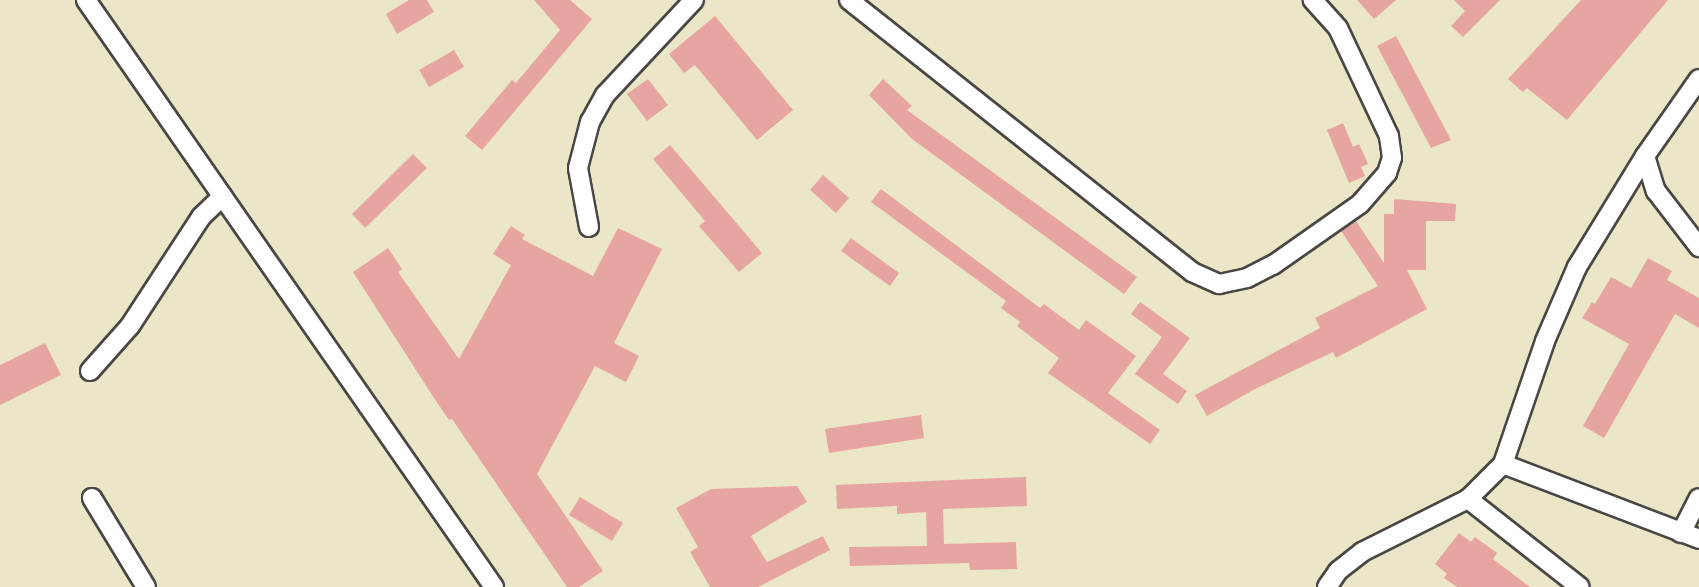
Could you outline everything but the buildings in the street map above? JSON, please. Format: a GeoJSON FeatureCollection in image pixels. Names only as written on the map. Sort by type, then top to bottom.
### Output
{"type":"FeatureCollection","features":[{"type":"Feature","properties":{"kind":"street"},"geometry":{"type":"LineString","coordinates":[[86,0],[494,587]]}},
{"type":"Feature","properties":{"kind":"street"},"geometry":{"type":"LineString","coordinates":[[589,227],[578,167],[590,122],[605,95],[694,0]]}},
{"type":"Feature","properties":{"kind":"street"},"geometry":{"type":"LineString","coordinates":[[849,0],[1192,272],[1219,284],[1247,278],[1273,265],[1360,204],[1387,173],[1392,158],[1389,136],[1338,28],[1312,0]]}},
{"type":"Feature","properties":{"kind":"street"},"geometry":{"type":"LineString","coordinates":[[1327,587],[1338,571],[1362,552],[1468,499],[1503,464],[1545,341],[1577,267],[1645,156],[1699,79]]}},
{"type":"Feature","properties":{"kind":"street"},"geometry":{"type":"LineString","coordinates":[[1645,156],[1656,191],[1699,247]]}},
{"type":"Feature","properties":{"kind":"street"},"geometry":{"type":"LineString","coordinates":[[90,371],[130,327],[201,217],[223,196]]}},
{"type":"Feature","properties":{"kind":"street"},"geometry":{"type":"LineString","coordinates":[[1503,464],[1699,539]]}},
{"type":"Feature","properties":{"kind":"street"},"geometry":{"type":"LineString","coordinates":[[92,498],[146,587]]}},
{"type":"Feature","properties":{"kind":"street"},"geometry":{"type":"LineString","coordinates":[[1681,533],[1699,498]]}},
{"type":"Feature","properties":{"kind":"street"},"geometry":{"type":"LineString","coordinates":[[1468,499],[1580,587]]}}]}
